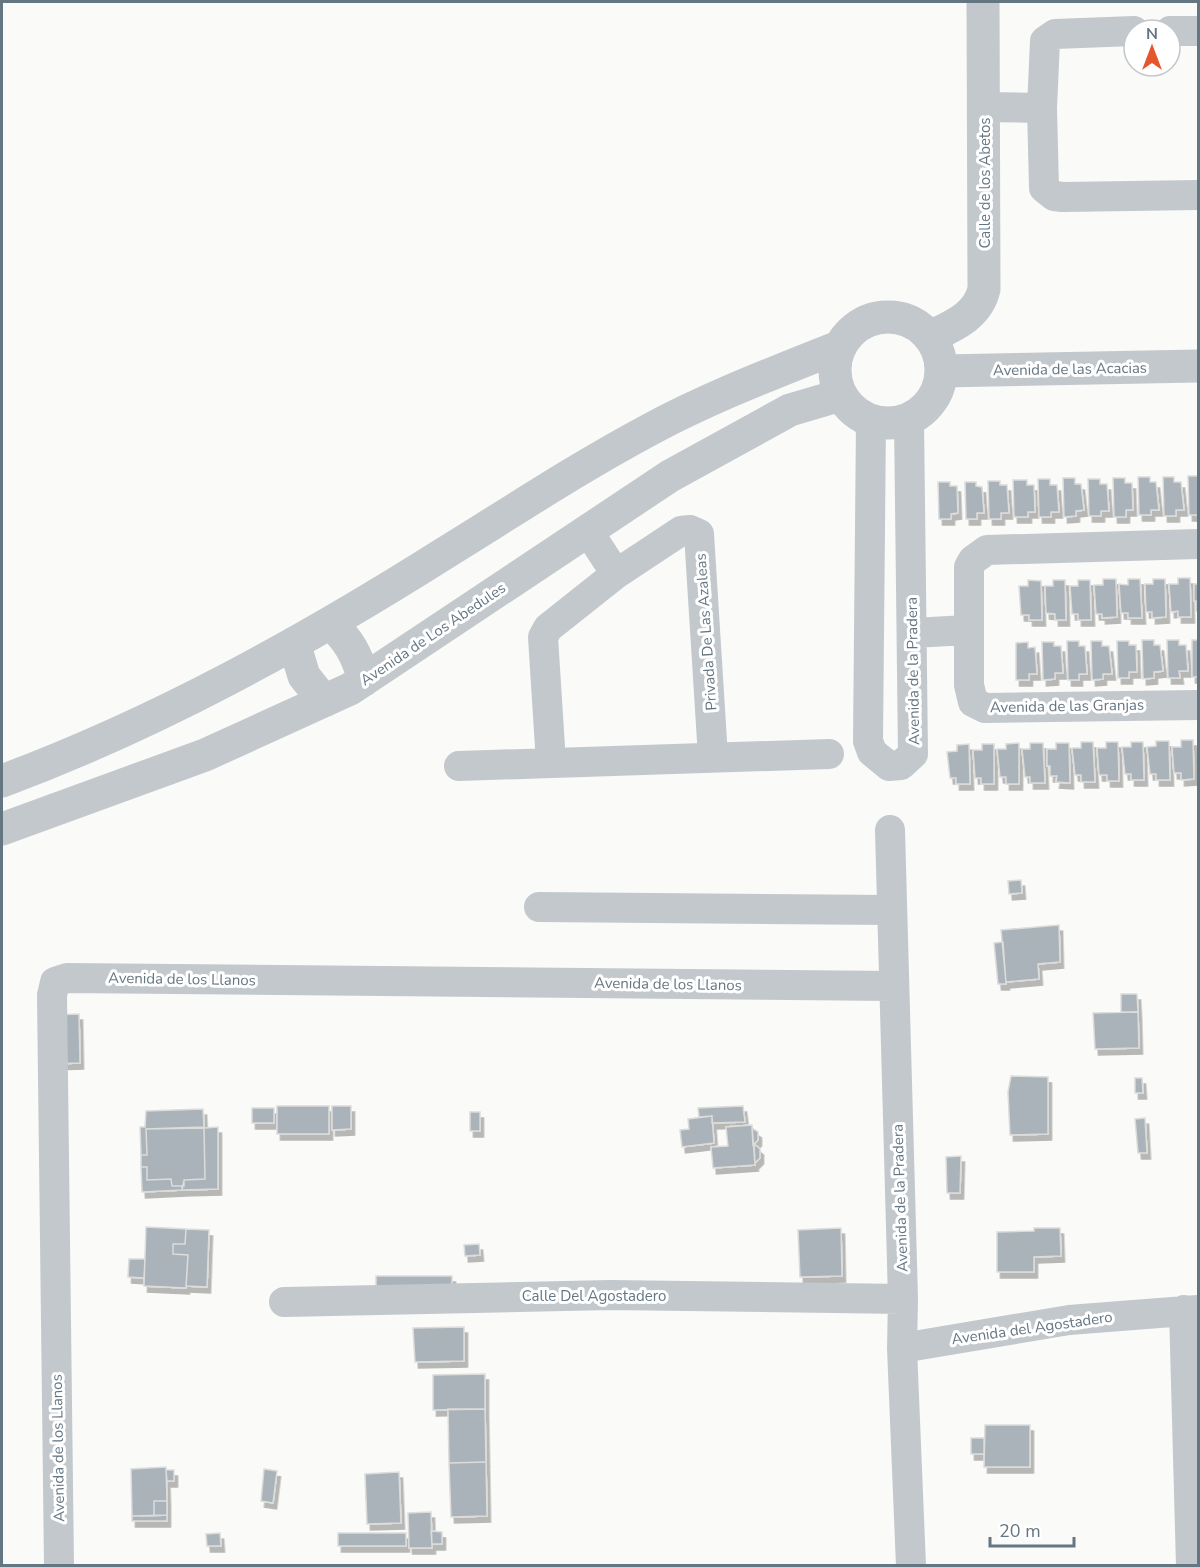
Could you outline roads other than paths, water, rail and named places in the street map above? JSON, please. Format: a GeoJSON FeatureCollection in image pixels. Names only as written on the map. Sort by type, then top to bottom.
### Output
{"type":"FeatureCollection","features":[{"type":"Feature","properties":{"kind":"street","name":"Calle de los Abetos"},"geometry":{"type":"LineString","coordinates":[[930,338],[969,315],[982,299],[984,290],[983,2]]}},
{"type":"Feature","properties":{"kind":"street"},"geometry":{"type":"LineString","coordinates":[[1182,31],[1198,31]]}},
{"type":"Feature","properties":{"kind":"street"},"geometry":{"type":"LineString","coordinates":[[1122,32],[1050,36],[1043,48],[1042,181],[1048,193],[1063,197],[1198,195]]}},
{"type":"Feature","properties":{"kind":"street"},"geometry":{"type":"LineString","coordinates":[[985,107],[1042,108]]}},
{"type":"Feature","properties":{"kind":"street"},"geometry":{"type":"LineString","coordinates":[[2,781],[175,708],[330,623],[445,554],[548,487],[651,428],[841,346],[861,325],[891,317],[919,327],[930,338],[939,354],[942,371],[939,386],[932,400],[922,411],[909,419],[890,423],[871,421],[854,411],[842,395],[836,380],[836,362],[841,346]]}},
{"type":"Feature","properties":{"kind":"street","name":"Avenida de las Acacias"},"geometry":{"type":"LineString","coordinates":[[942,371],[1198,366]]}},
{"type":"Feature","properties":{"kind":"street","name":"Avenida de Los Abedules"},"geometry":{"type":"LineString","coordinates":[[2,829],[205,755],[324,701],[364,680],[670,476],[790,410],[842,395]]}},
{"type":"Feature","properties":{"kind":"street","name":"Avenida de la Pradera"},"geometry":{"type":"LineString","coordinates":[[871,421],[868,741],[872,752],[889,766],[901,765],[914,754],[909,419]]}},
{"type":"Feature","properties":{"kind":"street","name":"Privada De Las Azaleas"},"geometry":{"type":"LineString","coordinates":[[551,763],[543,637],[556,621],[616,574],[681,531],[690,530],[699,534],[713,757]]}},
{"type":"Feature","properties":{"kind":"street"},"geometry":{"type":"LineString","coordinates":[[588,531],[616,574]]}},
{"type":"Feature","properties":{"kind":"street","name":"Avenida de las Granjas"},"geometry":{"type":"LineString","coordinates":[[1198,544],[987,550],[973,560],[969,567],[968,630],[970,697],[978,706],[986,708],[1198,705]]}},
{"type":"Feature","properties":{"kind":"street"},"geometry":{"type":"LineString","coordinates":[[330,623],[347,638],[355,650],[364,680]]}},
{"type":"Feature","properties":{"kind":"street"},"geometry":{"type":"LineString","coordinates":[[913,633],[968,630]]}},
{"type":"Feature","properties":{"kind":"street"},"geometry":{"type":"LineString","coordinates":[[294,643],[304,676],[324,701]]}},
{"type":"Feature","properties":{"kind":"street"},"geometry":{"type":"LineString","coordinates":[[459,766],[829,754]]}},
{"type":"Feature","properties":{"kind":"street","name":"Avenida de la Pradera"},"geometry":{"type":"LineString","coordinates":[[890,830],[903,1299],[902,1348],[911,1566]]}},
{"type":"Feature","properties":{"kind":"street"},"geometry":{"type":"LineString","coordinates":[[539,907],[891,910]]}},
{"type":"Feature","properties":{"kind":"street","name":"Avenida de los Llanos"},"geometry":{"type":"LineString","coordinates":[[59,1566],[52,995],[55,982],[67,978],[893,986]]}},
{"type":"Feature","properties":{"kind":"street","name":"Calle Del Agostadero"},"geometry":{"type":"LineString","coordinates":[[284,1302],[610,1295],[903,1299]]}},
{"type":"Feature","properties":{"kind":"street"},"geometry":{"type":"LineString","coordinates":[[1191,1310],[1191,1566]]}},
{"type":"Feature","properties":{"kind":"street","name":"Avenida del Agostadero"},"geometry":{"type":"LineString","coordinates":[[902,1348],[1069,1320],[1191,1310]]}}]}
